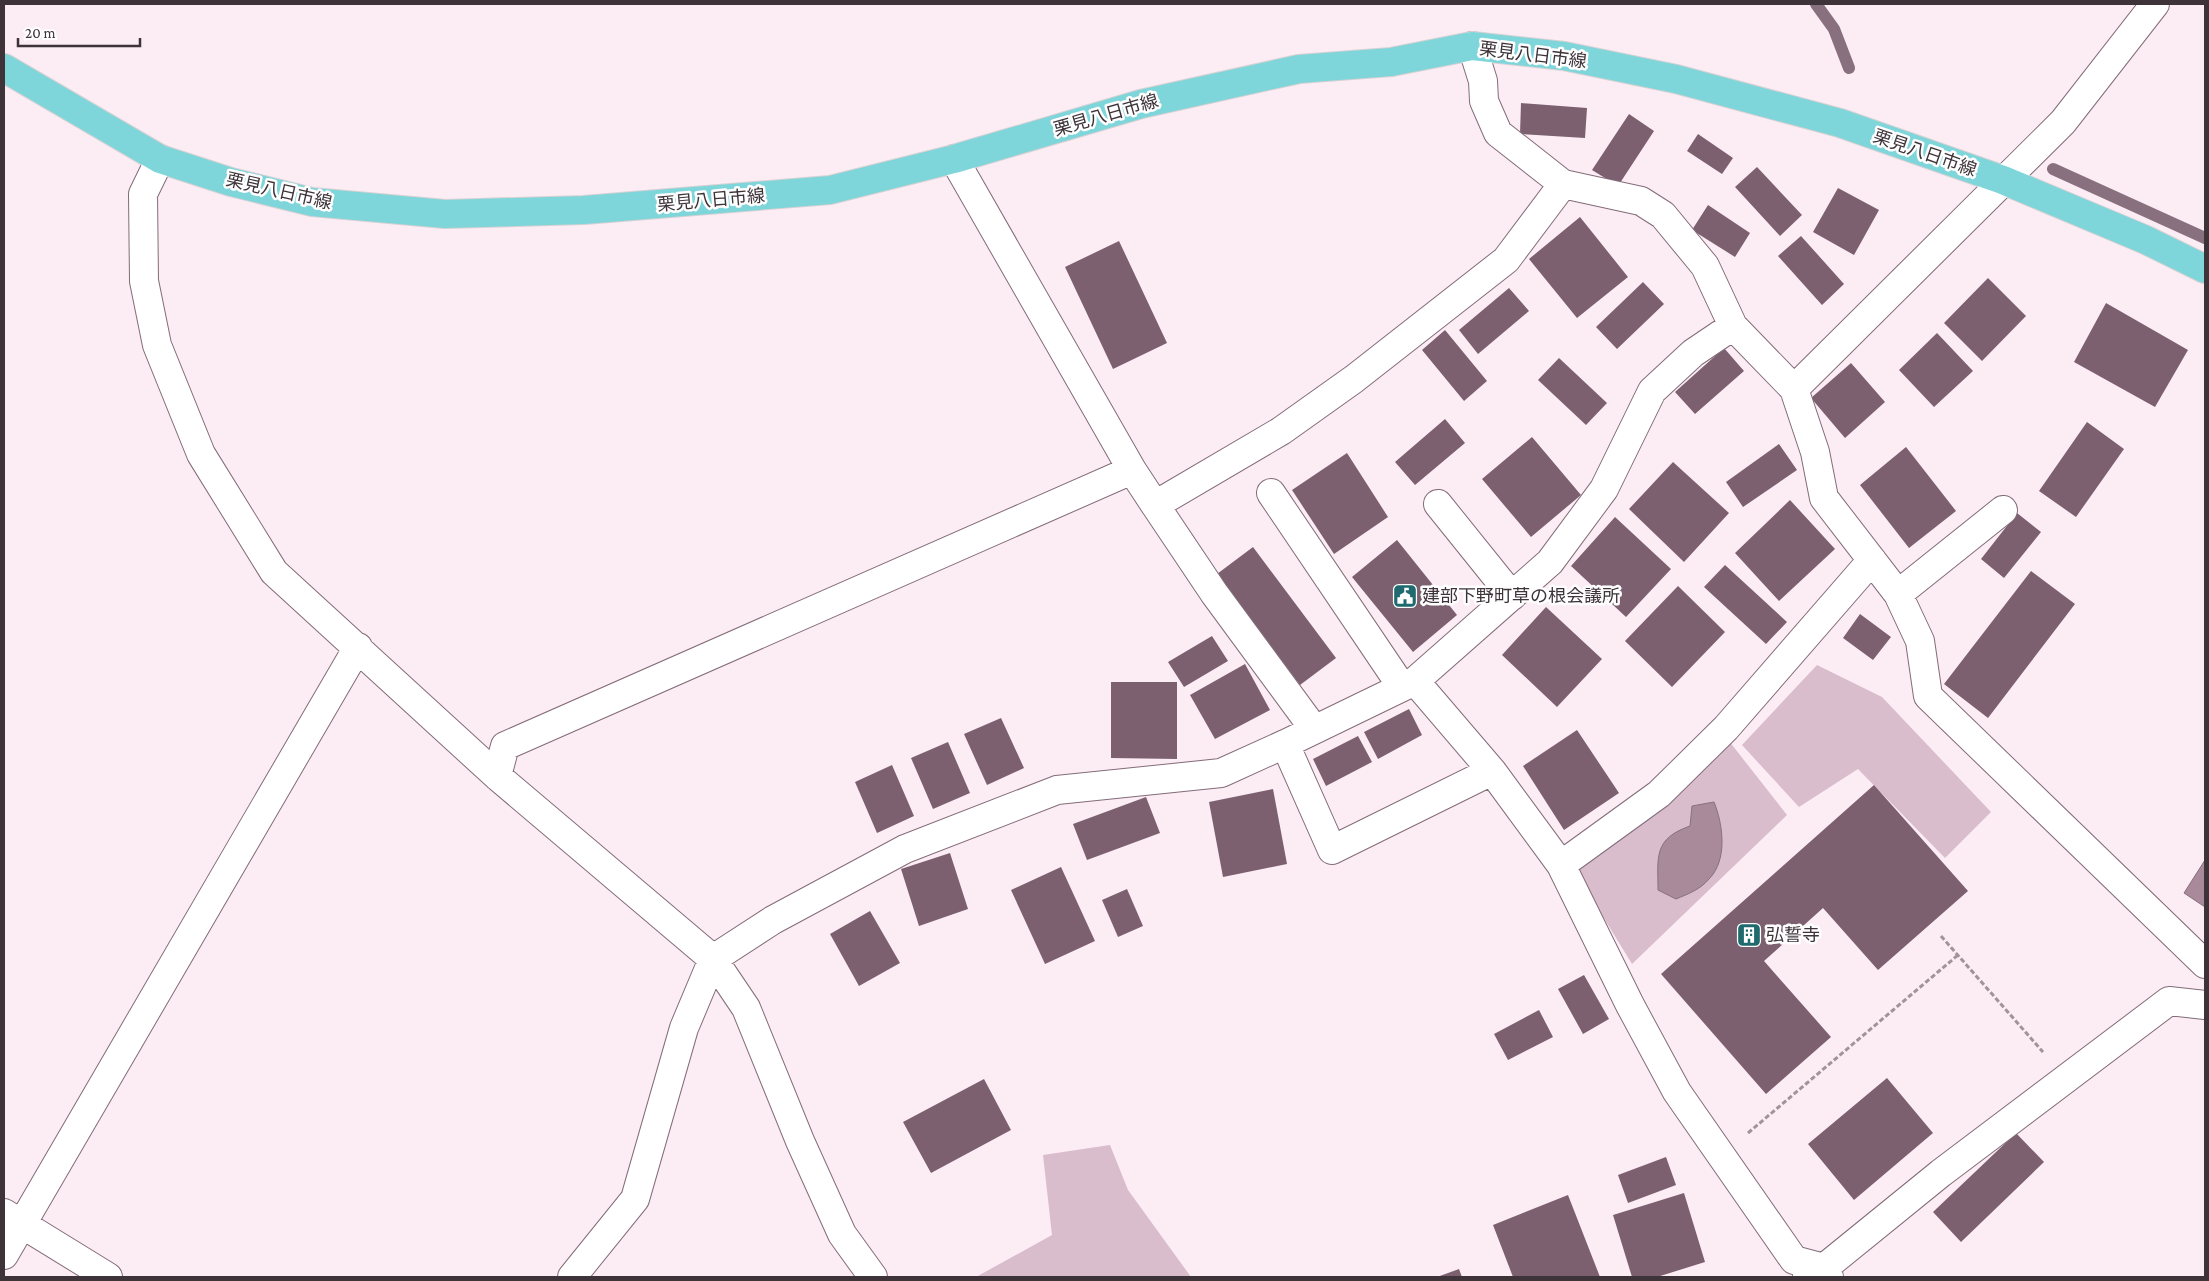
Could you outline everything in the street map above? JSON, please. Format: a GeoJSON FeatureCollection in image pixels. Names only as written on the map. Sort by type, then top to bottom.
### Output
{"type":"FeatureCollection","features":[{"type":"Feature","properties":{"kind":"main road","name":"栗見八日市線"},"geometry":{"type":"LineString","coordinates":[[4,68],[160,159],[231,182],[312,202],[445,214],[584,210],[830,190],[954,159],[1141,104],[1299,69],[1391,62],[1472,46],[1564,56],[1676,79],[1840,124],[2003,180],[2146,240],[2205,268]]}},
{"type":"Feature","properties":{"kind":"street"},"geometry":{"type":"LineString","coordinates":[[1794,389],[2063,122],[2155,4]]}},
{"type":"Feature","properties":{"kind":"street"},"geometry":{"type":"LineString","coordinates":[[1472,46],[1482,81],[1484,101],[1498,133],[1563,184],[1641,201],[1663,215],[1705,266],[1733,326],[1794,389],[1815,452],[1824,498],[1898,594],[1920,641],[1928,696],[2205,964]]}},
{"type":"Feature","properties":{"kind":"street"},"geometry":{"type":"LineString","coordinates":[[160,159],[142,194],[144,281],[157,345],[197,445],[274,572],[497,776],[713,959],[746,1008],[800,1142],[842,1234],[873,1277]]}},
{"type":"Feature","properties":{"kind":"street"},"geometry":{"type":"LineString","coordinates":[[954,159],[1132,470],[1214,593],[1314,729]]}},
{"type":"Feature","properties":{"kind":"street"},"geometry":{"type":"LineString","coordinates":[[1155,505],[1281,431],[1354,379],[1506,260],[1563,184]]}},
{"type":"Feature","properties":{"kind":"street"},"geometry":{"type":"LineString","coordinates":[[572,1277],[635,1199],[684,1028],[713,959],[773,920],[905,848],[1057,790],[1220,773],[1286,744],[1409,684],[1550,562],[1604,489],[1652,391],[1693,353],[1733,326]]}},
{"type":"Feature","properties":{"kind":"street"},"geometry":{"type":"LineString","coordinates":[[497,776],[505,746],[1132,470]]}},
{"type":"Feature","properties":{"kind":"street"},"geometry":{"type":"LineString","coordinates":[[1271,494],[1409,684],[1492,770],[1561,865],[1630,1005],[1677,1092],[1794,1260],[1826,1272]]}},
{"type":"Feature","properties":{"kind":"street"},"geometry":{"type":"LineString","coordinates":[[1438,504],[1512,596]]}},
{"type":"Feature","properties":{"kind":"street"},"geometry":{"type":"LineString","coordinates":[[1898,594],[2003,510]]}},
{"type":"Feature","properties":{"kind":"street"},"geometry":{"type":"LineString","coordinates":[[1561,865],[1659,794],[1719,735],[1872,560]]}},
{"type":"Feature","properties":{"kind":"street"},"geometry":{"type":"LineString","coordinates":[[4,1255],[13,1219],[358,647]]}},
{"type":"Feature","properties":{"kind":"street"},"geometry":{"type":"LineString","coordinates":[[1286,744],[1332,850],[1492,770]]}},
{"type":"Feature","properties":{"kind":"street"},"geometry":{"type":"LineString","coordinates":[[1799,1277],[1826,1272],[1942,1173],[2169,1001],[2205,1005]]}},
{"type":"Feature","properties":{"kind":"street"},"geometry":{"type":"LineString","coordinates":[[13,1219],[108,1277]]}},
{"type":"Feature","properties":{"kind":"path"},"geometry":{"type":"LineString","coordinates":[[1941,936],[2067,1079]]}},
{"type":"Feature","properties":{"kind":"path"},"geometry":{"type":"LineString","coordinates":[[1721,1156],[1958,955]]}},
{"type":"Feature","properties":{"kind":"shaded area"},"geometry":{"type":"Polygon","coordinates":[[[1817,665],[1882,697],[1991,812],[1945,858],[1858,769],[1799,807],[1742,745],[1817,665]]]}},
{"type":"Feature","properties":{"kind":"shaded area"},"geometry":{"type":"Polygon","coordinates":[[[1729,741],[1787,815],[1632,964],[1575,871],[1729,741]]]}},
{"type":"Feature","properties":{"kind":"shaded area"},"geometry":{"type":"Polygon","coordinates":[[[1714,802],[1720,821],[1722,842],[1719,862],[1715,871],[1702,886],[1676,899],[1658,890],[1658,859],[1664,843],[1678,831],[1690,826],[1692,806],[1714,802]]]}},
{"type":"Feature","properties":{"kind":"shaded area"},"geometry":{"type":"Polygon","coordinates":[[[2205,860],[2205,907],[2184,893],[2205,860]]]}},
{"type":"Feature","properties":{"kind":"shaded area"},"geometry":{"type":"Polygon","coordinates":[[[1110,1145],[1128,1190],[1191,1277],[976,1277],[1052,1235],[1043,1155],[1110,1145]]]}},
{"type":"Feature","properties":{"kind":"building"},"geometry":{"type":"Polygon","coordinates":[[[1521,103],[1587,108],[1585,138],[1520,134],[1521,103]]]}},
{"type":"Feature","properties":{"kind":"building"},"geometry":{"type":"Polygon","coordinates":[[[1629,114],[1654,131],[1618,186],[1592,170],[1629,114]]]}},
{"type":"Feature","properties":{"kind":"building"},"geometry":{"type":"Polygon","coordinates":[[[1698,134],[1733,158],[1722,174],[1687,151],[1698,134]]]}},
{"type":"Feature","properties":{"kind":"building"},"geometry":{"type":"Polygon","coordinates":[[[1757,167],[1802,215],[1780,236],[1735,187],[1757,167]]]}},
{"type":"Feature","properties":{"kind":"building"},"geometry":{"type":"Polygon","coordinates":[[[1838,188],[1879,210],[1854,255],[1813,232],[1838,188]]]}},
{"type":"Feature","properties":{"kind":"building"},"geometry":{"type":"Polygon","coordinates":[[[1708,205],[1750,233],[1735,257],[1692,230],[1708,205]]]}},
{"type":"Feature","properties":{"kind":"building"},"geometry":{"type":"Polygon","coordinates":[[[1580,217],[1628,277],[1577,318],[1529,259],[1580,217]]]}},
{"type":"Feature","properties":{"kind":"building"},"geometry":{"type":"Polygon","coordinates":[[[1801,236],[1844,284],[1822,305],[1778,256],[1801,236]]]}},
{"type":"Feature","properties":{"kind":"building"},"geometry":{"type":"Polygon","coordinates":[[[1119,241],[1167,343],[1113,369],[1065,267],[1119,241]]]}},
{"type":"Feature","properties":{"kind":"building"},"geometry":{"type":"Polygon","coordinates":[[[1988,278],[2026,316],[1982,361],[1944,323],[1988,278]]]}},
{"type":"Feature","properties":{"kind":"building"},"geometry":{"type":"Polygon","coordinates":[[[1643,282],[1664,304],[1617,349],[1596,327],[1643,282]]]}},
{"type":"Feature","properties":{"kind":"building"},"geometry":{"type":"Polygon","coordinates":[[[1509,288],[1529,311],[1478,354],[1459,330],[1509,288]]]}},
{"type":"Feature","properties":{"kind":"building"},"geometry":{"type":"Polygon","coordinates":[[[2106,303],[2188,350],[2155,407],[2074,362],[2106,303]]]}},
{"type":"Feature","properties":{"kind":"building"},"geometry":{"type":"Polygon","coordinates":[[[1445,330],[1487,381],[1464,401],[1422,350],[1445,330]]]}},
{"type":"Feature","properties":{"kind":"building"},"geometry":{"type":"Polygon","coordinates":[[[1937,333],[1973,371],[1934,407],[1899,370],[1937,333]]]}},
{"type":"Feature","properties":{"kind":"building"},"geometry":{"type":"Polygon","coordinates":[[[1724,348],[1744,371],[1695,414],[1675,392],[1724,348]]]}},
{"type":"Feature","properties":{"kind":"building"},"geometry":{"type":"Polygon","coordinates":[[[1559,358],[1607,403],[1586,425],[1538,380],[1559,358]]]}},
{"type":"Feature","properties":{"kind":"building"},"geometry":{"type":"Polygon","coordinates":[[[1851,363],[1885,402],[1845,438],[1811,398],[1851,363]]]}},
{"type":"Feature","properties":{"kind":"building"},"geometry":{"type":"Polygon","coordinates":[[[1445,419],[1465,443],[1415,485],[1395,462],[1445,419]]]}},
{"type":"Feature","properties":{"kind":"building"},"geometry":{"type":"Polygon","coordinates":[[[2087,422],[2124,449],[2076,517],[2039,491],[2087,422]]]}},
{"type":"Feature","properties":{"kind":"building"},"geometry":{"type":"Polygon","coordinates":[[[1532,437],[1581,495],[1531,537],[1482,479],[1532,437]]]}},
{"type":"Feature","properties":{"kind":"building"},"geometry":{"type":"Polygon","coordinates":[[[1779,444],[1797,470],[1743,507],[1726,482],[1779,444]]]}},
{"type":"Feature","properties":{"kind":"building"},"geometry":{"type":"Polygon","coordinates":[[[1906,447],[1956,511],[1909,548],[1860,485],[1906,447]]]}},
{"type":"Feature","properties":{"kind":"building"},"geometry":{"type":"Polygon","coordinates":[[[1347,453],[1388,517],[1334,554],[1292,490],[1347,453]]]}},
{"type":"Feature","properties":{"kind":"building"},"geometry":{"type":"Polygon","coordinates":[[[1673,462],[1729,513],[1684,562],[1629,509],[1673,462]]]}},
{"type":"Feature","properties":{"kind":"building"},"geometry":{"type":"Polygon","coordinates":[[[1790,500],[1835,549],[1779,601],[1735,553],[1790,500]]]}},
{"type":"Feature","properties":{"kind":"building"},"geometry":{"type":"Polygon","coordinates":[[[2017,513],[2041,532],[2004,578],[1981,559],[2017,513]]]}},
{"type":"Feature","properties":{"kind":"building"},"geometry":{"type":"Polygon","coordinates":[[[1615,517],[1671,569],[1626,617],[1571,566],[1615,517]]]}},
{"type":"Feature","properties":{"kind":"building","name":"建部下野町草の根会議所"},"geometry":{"type":"Polygon","coordinates":[[[1397,540],[1457,615],[1413,652],[1352,577],[1397,540]]]}},
{"type":"Feature","properties":{"kind":"building"},"geometry":{"type":"Polygon","coordinates":[[[1253,547],[1336,658],[1300,685],[1217,574],[1253,547]]]}},
{"type":"Feature","properties":{"kind":"building"},"geometry":{"type":"Polygon","coordinates":[[[1725,565],[1787,622],[1766,644],[1704,587],[1725,565]]]}},
{"type":"Feature","properties":{"kind":"building"},"geometry":{"type":"Polygon","coordinates":[[[2031,571],[2075,604],[1988,718],[1944,684],[2031,571]]]}},
{"type":"Feature","properties":{"kind":"building"},"geometry":{"type":"Polygon","coordinates":[[[1678,586],[1725,632],[1672,687],[1625,641],[1678,586]]]}},
{"type":"Feature","properties":{"kind":"building"},"geometry":{"type":"Polygon","coordinates":[[[1546,607],[1602,659],[1557,707],[1502,655],[1546,607]]]}},
{"type":"Feature","properties":{"kind":"building"},"geometry":{"type":"Polygon","coordinates":[[[1860,614],[1891,637],[1873,660],[1843,638],[1860,614]]]}},
{"type":"Feature","properties":{"kind":"building"},"geometry":{"type":"Polygon","coordinates":[[[1212,636],[1228,661],[1184,687],[1168,662],[1212,636]]]}},
{"type":"Feature","properties":{"kind":"building"},"geometry":{"type":"Polygon","coordinates":[[[1245,664],[1270,710],[1215,739],[1190,695],[1245,664]]]}},
{"type":"Feature","properties":{"kind":"building"},"geometry":{"type":"Polygon","coordinates":[[[1111,682],[1177,682],[1177,759],[1111,758],[1111,682]]]}},
{"type":"Feature","properties":{"kind":"building"},"geometry":{"type":"Polygon","coordinates":[[[1409,709],[1422,735],[1378,759],[1364,732],[1409,709]]]}},
{"type":"Feature","properties":{"kind":"building"},"geometry":{"type":"Polygon","coordinates":[[[1001,718],[1024,768],[987,785],[964,734],[1001,718]]]}},
{"type":"Feature","properties":{"kind":"building"},"geometry":{"type":"Polygon","coordinates":[[[1577,730],[1619,793],[1564,830],[1523,766],[1577,730]]]}},
{"type":"Feature","properties":{"kind":"building"},"geometry":{"type":"Polygon","coordinates":[[[1358,736],[1372,762],[1326,786],[1313,759],[1358,736]]]}},
{"type":"Feature","properties":{"kind":"building"},"geometry":{"type":"Polygon","coordinates":[[[948,742],[970,793],[933,809],[911,758],[948,742]]]}},
{"type":"Feature","properties":{"kind":"building"},"geometry":{"type":"Polygon","coordinates":[[[892,765],[914,816],[877,833],[855,782],[892,765]]]}},
{"type":"Feature","properties":{"kind":"building","name":"弘誓寺"},"geometry":{"type":"Polygon","coordinates":[[[1874,785],[1968,891],[1878,970],[1823,908],[1764,961],[1831,1037],[1766,1094],[1661,974],[1874,785]]]}},
{"type":"Feature","properties":{"kind":"building"},"geometry":{"type":"Polygon","coordinates":[[[1273,789],[1287,864],[1223,877],[1209,802],[1273,789]]]}},
{"type":"Feature","properties":{"kind":"building"},"geometry":{"type":"Polygon","coordinates":[[[1146,797],[1160,833],[1087,860],[1073,824],[1146,797]]]}},
{"type":"Feature","properties":{"kind":"building"},"geometry":{"type":"Polygon","coordinates":[[[950,853],[968,909],[919,926],[901,869],[950,853]]]}},
{"type":"Feature","properties":{"kind":"building"},"geometry":{"type":"Polygon","coordinates":[[[1061,867],[1095,941],[1045,964],[1011,890],[1061,867]]]}},
{"type":"Feature","properties":{"kind":"building"},"geometry":{"type":"Polygon","coordinates":[[[1127,889],[1143,926],[1118,937],[1102,900],[1127,889]]]}},
{"type":"Feature","properties":{"kind":"building"},"geometry":{"type":"Polygon","coordinates":[[[870,911],[900,963],[859,986],[830,934],[870,911]]]}},
{"type":"Feature","properties":{"kind":"building"},"geometry":{"type":"Polygon","coordinates":[[[1584,975],[1609,1019],[1583,1034],[1558,989],[1584,975]]]}},
{"type":"Feature","properties":{"kind":"building"},"geometry":{"type":"Polygon","coordinates":[[[1539,1010],[1553,1037],[1508,1060],[1494,1034],[1539,1010]]]}},
{"type":"Feature","properties":{"kind":"building"},"geometry":{"type":"Polygon","coordinates":[[[1887,1078],[1933,1133],[1854,1200],[1808,1144],[1887,1078]]]}},
{"type":"Feature","properties":{"kind":"building"},"geometry":{"type":"Polygon","coordinates":[[[984,1079],[1011,1130],[931,1173],[903,1122],[984,1079]]]}},
{"type":"Feature","properties":{"kind":"building"},"geometry":{"type":"Polygon","coordinates":[[[2016,1133],[2044,1162],[1961,1242],[1933,1212],[2016,1133]]]}},
{"type":"Feature","properties":{"kind":"building"},"geometry":{"type":"Polygon","coordinates":[[[1666,1157],[1676,1185],[1628,1203],[1618,1175],[1666,1157]]]}},
{"type":"Feature","properties":{"kind":"building"},"geometry":{"type":"Polygon","coordinates":[[[1684,1193],[1705,1262],[1657,1277],[1632,1277],[1613,1215],[1684,1193]]]}},
{"type":"Feature","properties":{"kind":"building"},"geometry":{"type":"Polygon","coordinates":[[[1568,1195],[1600,1277],[1513,1277],[1493,1225],[1568,1195]]]}},
{"type":"Feature","properties":{"kind":"building"},"geometry":{"type":"Polygon","coordinates":[[[1459,1269],[1462,1277],[1437,1277],[1459,1269]]]}},
{"type":"Feature","properties":{"kind":"waterway"},"geometry":{"type":"LineString","coordinates":[[1816,4],[1834,29],[1849,68]]}},
{"type":"Feature","properties":{"kind":"waterway"},"geometry":{"type":"LineString","coordinates":[[2053,169],[2205,238]]}},
{"type":"Feature","properties":{"kind":"place","name":"建部下野町草の根会議所"},"geometry":{"type":"Point","coordinates":[1405,596]}},
{"type":"Feature","properties":{"kind":"place","name":"弘誓寺"},"geometry":{"type":"Point","coordinates":[1749,935]}}]}
